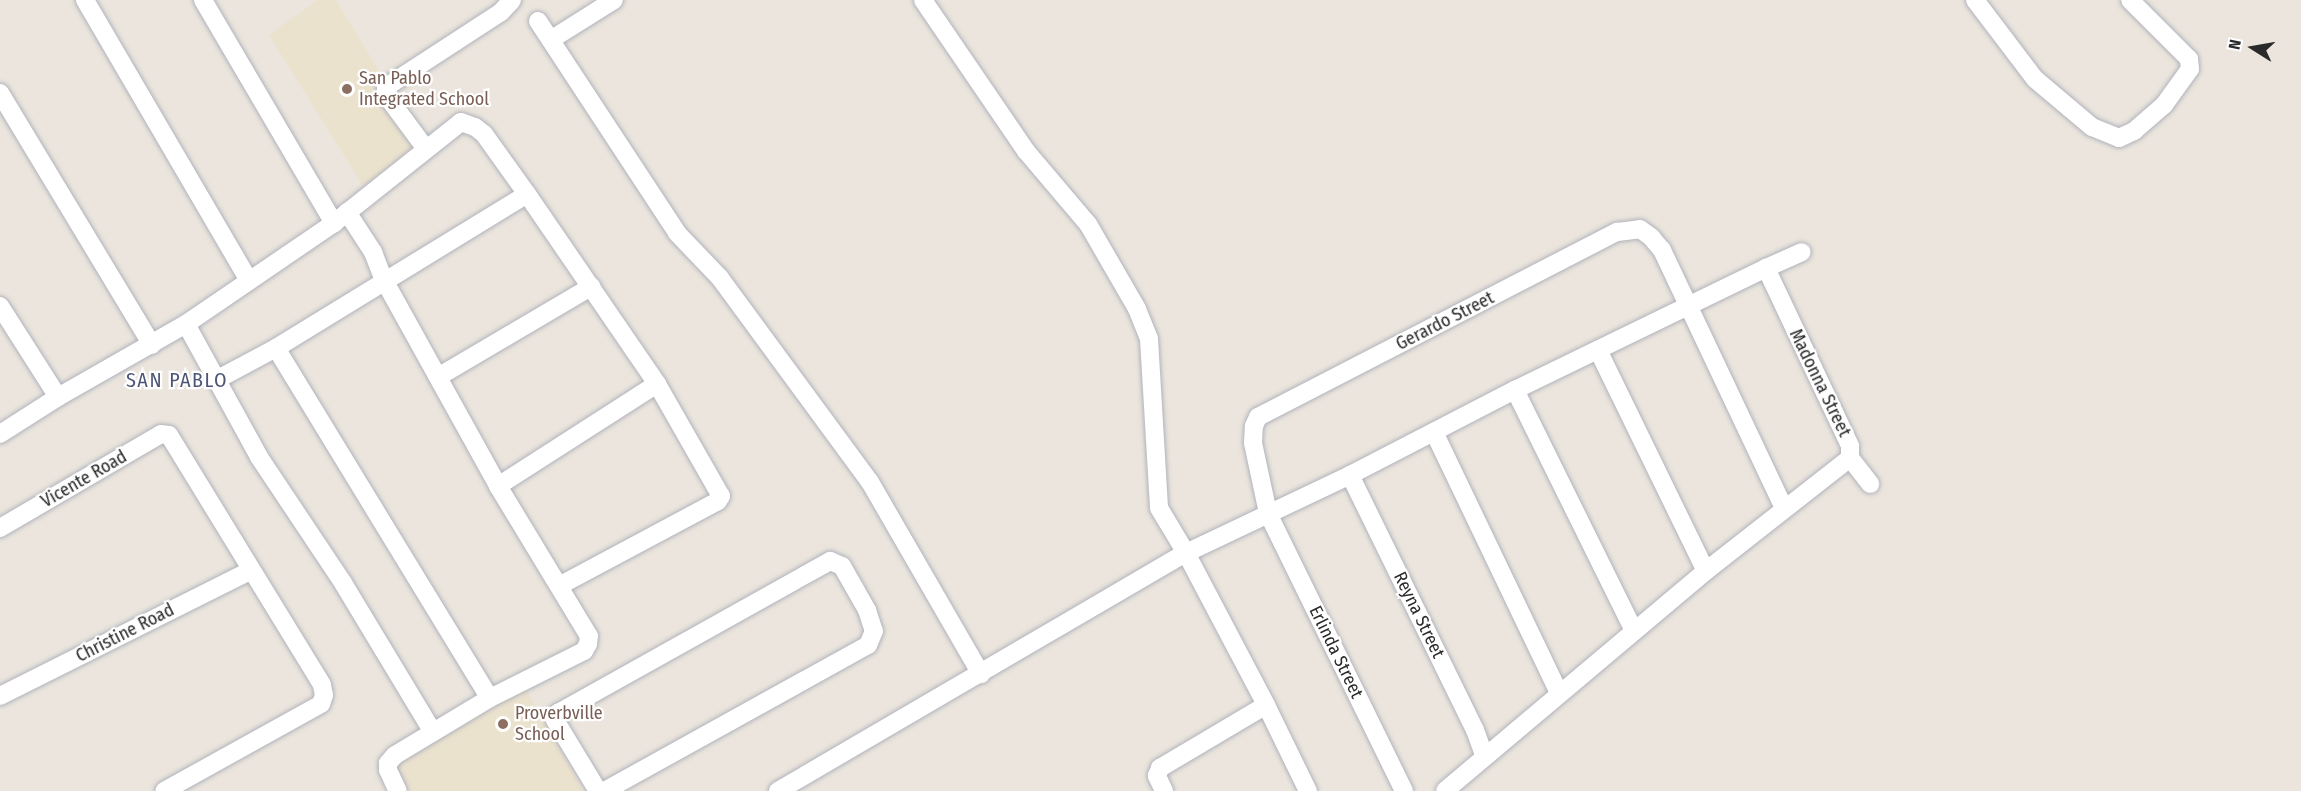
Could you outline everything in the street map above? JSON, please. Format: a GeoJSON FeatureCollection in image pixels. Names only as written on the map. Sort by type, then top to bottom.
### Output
{"type":"FeatureCollection","features":[{"type":"Feature","properties":{"kind":"street"},"geometry":{"type":"LineString","coordinates":[[85,0],[248,279]]}},
{"type":"Feature","properties":{"kind":"street"},"geometry":{"type":"LineString","coordinates":[[203,0],[340,218],[373,252],[384,280],[498,486],[561,585],[589,636],[588,644],[580,653],[490,698],[395,755],[388,763],[399,791]]}},
{"type":"Feature","properties":{"kind":"street"},"geometry":{"type":"LineString","coordinates":[[426,149],[386,95],[386,87],[501,12],[511,0]]}},
{"type":"Feature","properties":{"kind":"street"},"geometry":{"type":"LineString","coordinates":[[552,39],[614,0]]}},
{"type":"Feature","properties":{"kind":"street"},"geometry":{"type":"LineString","coordinates":[[922,0],[1026,151],[1088,224],[1137,309],[1149,339],[1159,508],[1186,553],[1266,705],[1308,791]]}},
{"type":"Feature","properties":{"kind":"street"},"geometry":{"type":"LineString","coordinates":[[1976,0],[2041,84],[2092,127],[2119,138],[2134,131],[2164,105],[2190,69],[2189,59],[2130,0]]}},
{"type":"Feature","properties":{"kind":"street"},"geometry":{"type":"LineString","coordinates":[[538,21],[552,39],[677,233],[720,278],[870,482],[981,674]]}},
{"type":"Feature","properties":{"kind":"street"},"geometry":{"type":"LineString","coordinates":[[0,93],[152,345]]}},
{"type":"Feature","properties":{"kind":"street"},"geometry":{"type":"LineString","coordinates":[[0,434],[58,397],[186,324],[248,279],[340,218],[461,122],[476,127],[591,287],[657,384],[721,496],[718,501],[561,585]]}},
{"type":"Feature","properties":{"kind":"street"},"geometry":{"type":"LineString","coordinates":[[218,379],[276,348],[526,194]]}},
{"type":"Feature","properties":{"kind":"street","name":"Gerardo Street"},"geometry":{"type":"LineString","coordinates":[[1268,513],[1253,443],[1254,426],[1258,417],[1617,232],[1640,229],[1651,237],[1662,250],[1688,305]]}},
{"type":"Feature","properties":{"kind":"street"},"geometry":{"type":"LineString","coordinates":[[778,791],[1186,553],[1350,476],[1515,390],[1802,252]]}},
{"type":"Feature","properties":{"kind":"street","name":"Madonna Street"},"geometry":{"type":"LineString","coordinates":[[1444,791],[1706,571],[1850,458],[1850,446],[1766,268]]}},
{"type":"Feature","properties":{"kind":"street"},"geometry":{"type":"LineString","coordinates":[[438,377],[591,287]]}},
{"type":"Feature","properties":{"kind":"street"},"geometry":{"type":"LineString","coordinates":[[1688,305],[1784,508]]}},
{"type":"Feature","properties":{"kind":"street"},"geometry":{"type":"LineString","coordinates":[[0,306],[58,397]]}},
{"type":"Feature","properties":{"kind":"street"},"geometry":{"type":"LineString","coordinates":[[186,324],[259,457],[343,583],[433,732]]}},
{"type":"Feature","properties":{"kind":"street"},"geometry":{"type":"LineString","coordinates":[[276,348],[490,698]]}},
{"type":"Feature","properties":{"kind":"street"},"geometry":{"type":"LineString","coordinates":[[1598,350],[1706,571]]}},
{"type":"Feature","properties":{"kind":"street"},"geometry":{"type":"LineString","coordinates":[[498,486],[657,384]]}},
{"type":"Feature","properties":{"kind":"street"},"geometry":{"type":"LineString","coordinates":[[1515,390],[1634,631]]}},
{"type":"Feature","properties":{"kind":"street"},"geometry":{"type":"LineString","coordinates":[[1434,432],[1559,693]]}},
{"type":"Feature","properties":{"kind":"street","name":"Vicente Road"},"geometry":{"type":"LineString","coordinates":[[0,528],[161,435],[169,435],[250,570]]}},
{"type":"Feature","properties":{"kind":"street"},"geometry":{"type":"LineString","coordinates":[[1850,458],[1870,484]]}},
{"type":"Feature","properties":{"kind":"street","name":"Reyna Street"},"geometry":{"type":"LineString","coordinates":[[1350,476],[1485,755]]}},
{"type":"Feature","properties":{"kind":"street","name":"Erlinda Street"},"geometry":{"type":"LineString","coordinates":[[1268,513],[1404,791]]}},
{"type":"Feature","properties":{"kind":"street"},"geometry":{"type":"LineString","coordinates":[[598,791],[555,720],[558,713],[830,561],[842,566],[867,610],[874,630],[868,645],[605,791]]}},
{"type":"Feature","properties":{"kind":"street"},"geometry":{"type":"LineString","coordinates":[[164,791],[321,705],[322,685],[250,570]]}},
{"type":"Feature","properties":{"kind":"street","name":"Christine Road"},"geometry":{"type":"LineString","coordinates":[[0,696],[250,570]]}},
{"type":"Feature","properties":{"kind":"street"},"geometry":{"type":"LineString","coordinates":[[1164,791],[1157,776],[1160,768],[1266,705]]}},
{"type":"Feature","properties":{"kind":"shaded area","name":"San Pablo Integrated School"},"geometry":{"type":"Polygon","coordinates":[[[318,0],[336,0],[424,144],[363,186],[269,35],[318,0]]]}},
{"type":"Feature","properties":{"kind":"shaded area","name":"Proverbville School"},"geometry":{"type":"Polygon","coordinates":[[[525,687],[583,791],[409,791],[394,762],[525,687]]]}},
{"type":"Feature","properties":{"kind":"place","name":"San Pablo Integrated School"},"geometry":{"type":"Point","coordinates":[347,89]}},
{"type":"Feature","properties":{"kind":"place","name":"Proverbville School"},"geometry":{"type":"Point","coordinates":[503,724]}},
{"type":"Feature","properties":{"kind":"district","name":"SAN PABLO"},"geometry":{"type":"Point","coordinates":[177,380]}}]}
